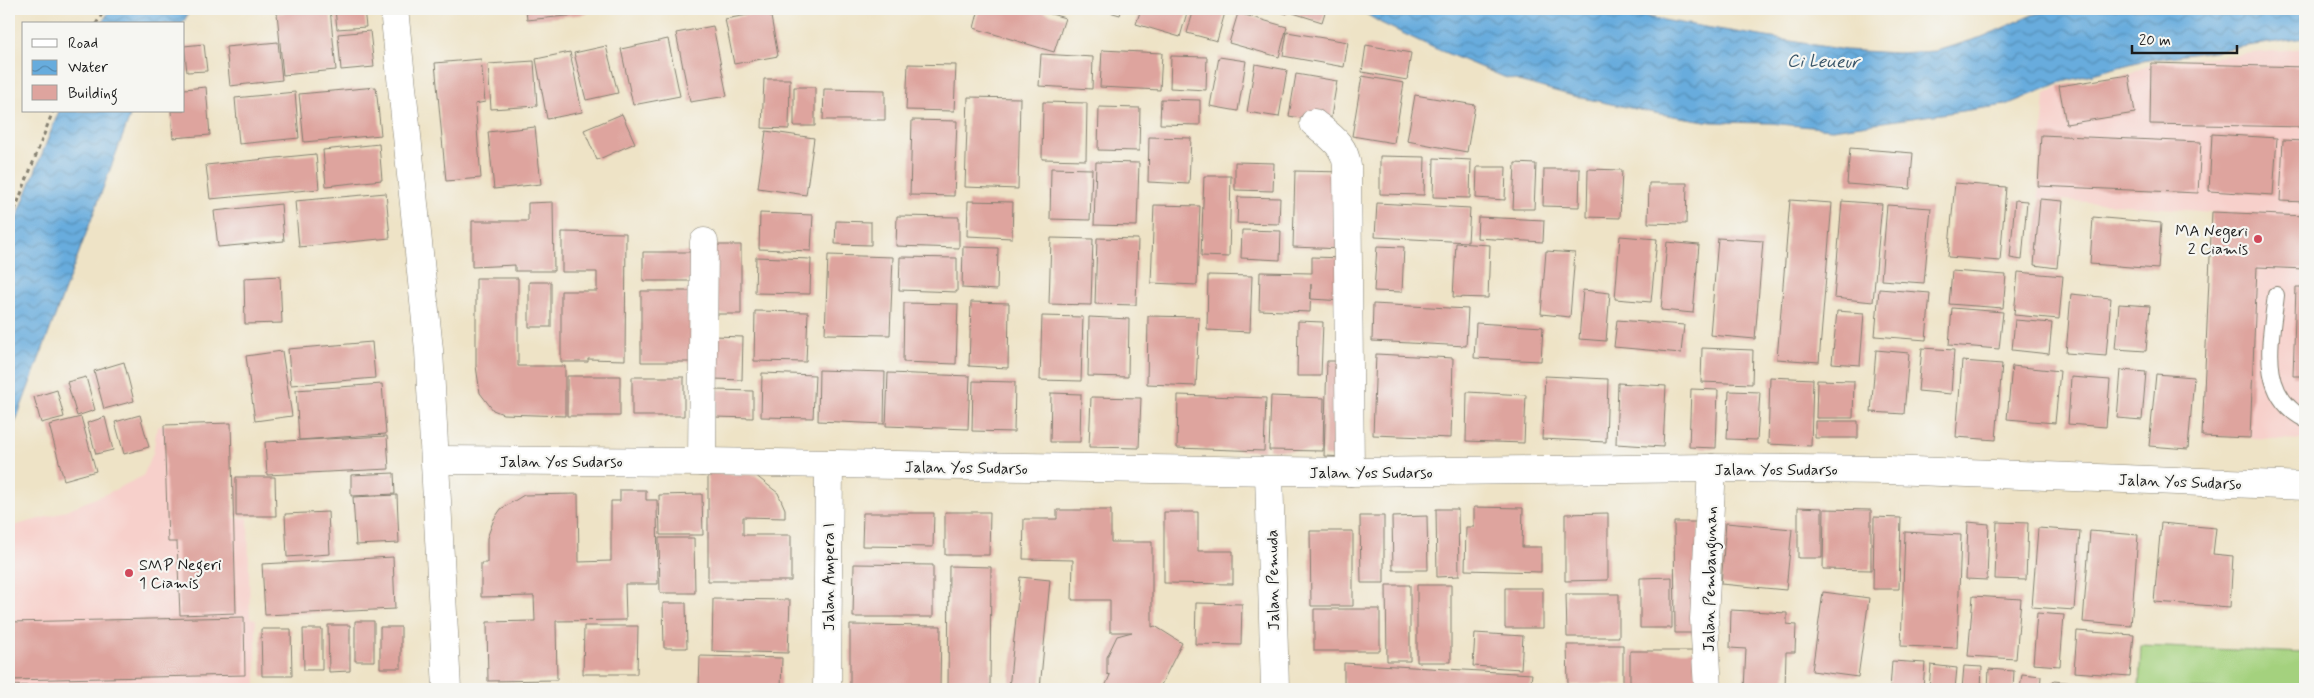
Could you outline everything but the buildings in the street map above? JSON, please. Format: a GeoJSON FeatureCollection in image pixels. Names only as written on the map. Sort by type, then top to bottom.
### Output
{"type":"FeatureCollection","features":[{"type":"Feature","properties":{"kind":"main road"},"geometry":{"type":"LineString","coordinates":[[394,9],[429,350],[448,689]]}},
{"type":"Feature","properties":{"kind":"main road"},"geometry":{"type":"LineString","coordinates":[[1314,123],[1340,146],[1346,157],[1347,166],[1350,472]]}},
{"type":"Feature","properties":{"kind":"main road"},"geometry":{"type":"LineString","coordinates":[[702,462],[704,242]]}},
{"type":"Feature","properties":{"kind":"main road","name":"Jalan Yos Sudarso"},"geometry":{"type":"LineString","coordinates":[[436,460],[702,462],[1270,472],[1712,468],[1888,470],[2305,486]]}},
{"type":"Feature","properties":{"kind":"main road","name":"Jalan Ampera I"},"geometry":{"type":"LineString","coordinates":[[827,689],[829,465]]}},
{"type":"Feature","properties":{"kind":"main road","name":"Jalan Pembangunan"},"geometry":{"type":"LineString","coordinates":[[1708,689],[1704,619],[1712,468]]}},
{"type":"Feature","properties":{"kind":"main road","name":"Jalan Pemuda"},"geometry":{"type":"LineString","coordinates":[[1270,472],[1275,689]]}},
{"type":"Feature","properties":{"kind":"lane"},"geometry":{"type":"LineString","coordinates":[[2276,295],[2270,358],[2276,392],[2288,409],[2305,419]]}},
{"type":"Feature","properties":{"kind":"path"},"geometry":{"type":"LineString","coordinates":[[97,22],[105,9]]}},
{"type":"Feature","properties":{"kind":"path"},"geometry":{"type":"LineString","coordinates":[[9,225],[53,112]]}},
{"type":"Feature","properties":{"kind":"shaded area","name":"MA Negeri 2 Ciamis"},"geometry":{"type":"Polygon","coordinates":[[[2305,48],[2305,440],[2202,436],[2212,212],[2038,198],[2045,94],[2059,86],[2129,75],[2151,63],[2305,48]]]}},
{"type":"Feature","properties":{"kind":"shaded area","name":"SMP Negeri 1 Ciamis"},"geometry":{"type":"Polygon","coordinates":[[[231,423],[233,518],[248,518],[250,618],[256,619],[256,689],[9,689],[9,527],[54,515],[108,493],[143,476],[153,453],[157,427],[164,425],[231,423]]]}},
{"type":"Feature","properties":{"kind":"green space"},"geometry":{"type":"Polygon","coordinates":[[[2141,646],[2305,653],[2305,689],[2139,689],[2141,646]]]}},
{"type":"Feature","properties":{"kind":"water"},"geometry":{"type":"Polygon","coordinates":[[[110,9],[191,9],[183,22],[103,22],[110,9]]]}},
{"type":"Feature","properties":{"kind":"water","name":"Ci Leueur"},"geometry":{"type":"Polygon","coordinates":[[[1358,9],[1613,9],[1663,20],[1845,50],[1897,53],[1936,51],[1982,37],[2032,15],[2058,9],[2305,9],[2305,38],[2141,61],[2059,83],[2006,105],[1832,129],[1770,123],[1712,122],[1654,113],[1573,96],[1504,77],[1434,48],[1381,23],[1358,9]]]}},
{"type":"Feature","properties":{"kind":"water"},"geometry":{"type":"Polygon","coordinates":[[[59,112],[132,112],[9,439],[9,237],[59,112]]]}},
{"type":"Feature","properties":{"kind":"place","name":"MA Negeri 2 Ciamis"},"geometry":{"type":"Point","coordinates":[2258,239]}},
{"type":"Feature","properties":{"kind":"place","name":"SMP Negeri 1 Ciamis"},"geometry":{"type":"Point","coordinates":[129,573]}}]}
